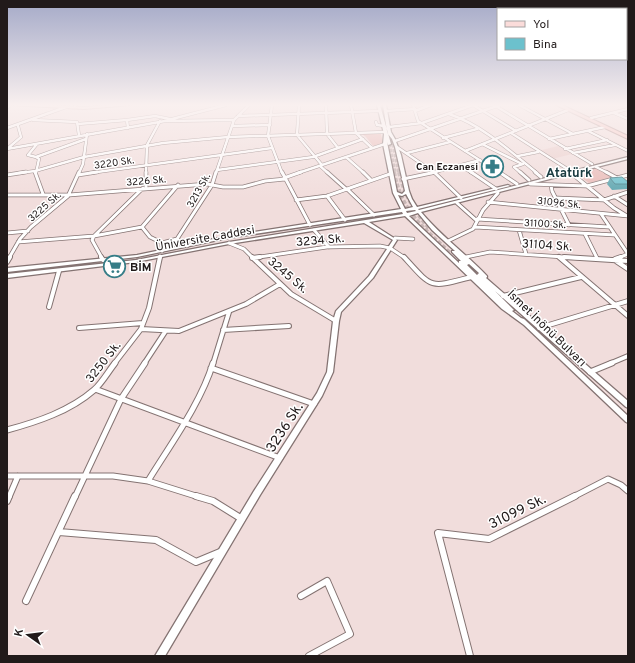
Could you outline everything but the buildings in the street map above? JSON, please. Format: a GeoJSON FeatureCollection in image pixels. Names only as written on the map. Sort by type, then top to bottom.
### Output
{"type":"FeatureCollection","features":[{"type":"Feature","properties":{"kind":"main road"},"geometry":{"type":"LineString","coordinates":[[388,136],[390,143],[390,174],[395,193],[402,210],[504,308],[524,323]]}},
{"type":"Feature","properties":{"kind":"main road"},"geometry":{"type":"LineString","coordinates":[[388,136],[390,143],[397,147],[407,192],[415,208],[466,257],[503,296]]}},
{"type":"Feature","properties":{"kind":"main road"},"geometry":{"type":"LineString","coordinates":[[497,191],[628,155]]}},
{"type":"Feature","properties":{"kind":"main road"},"geometry":{"type":"LineString","coordinates":[[594,165],[628,158]]}},
{"type":"Feature","properties":{"kind":"main road"},"geometry":{"type":"LineString","coordinates":[[497,191],[517,184],[530,182],[541,177],[570,172]]}},
{"type":"Feature","properties":{"kind":"main road","name":"Üniversite Caddesi"},"geometry":{"type":"LineString","coordinates":[[7,270],[103,260],[162,251],[232,237],[415,208],[497,191]]}},
{"type":"Feature","properties":{"kind":"main road","name":"Üniversite Caddesi"},"geometry":{"type":"LineString","coordinates":[[7,276],[59,271],[160,256],[229,243],[406,215],[457,203],[497,191]]}},
{"type":"Feature","properties":{"kind":"main road"},"geometry":{"type":"LineString","coordinates":[[395,193],[402,195],[407,192]]}},
{"type":"Feature","properties":{"kind":"main road"},"geometry":{"type":"LineString","coordinates":[[366,221],[395,238]]}},
{"type":"Feature","properties":{"kind":"main road","name":"3236 Sk."},"geometry":{"type":"LineString","coordinates":[[160,656],[326,382],[330,372],[336,321],[339,312],[371,277],[395,238]]}},
{"type":"Feature","properties":{"kind":"main road","name":"İsmet İnönü Bulvarı"},"geometry":{"type":"LineString","coordinates":[[628,405],[452,253],[524,323],[628,420]]}},
{"type":"Feature","properties":{"kind":"street"},"geometry":{"type":"LineString","coordinates":[[7,149],[21,136]]}},
{"type":"Feature","properties":{"kind":"street"},"geometry":{"type":"LineString","coordinates":[[7,149],[75,136]]}},
{"type":"Feature","properties":{"kind":"street"},"geometry":{"type":"LineString","coordinates":[[103,260],[92,240],[94,236],[145,188],[147,146],[152,136]]}},
{"type":"Feature","properties":{"kind":"street"},"geometry":{"type":"LineString","coordinates":[[7,175],[35,171],[84,157],[147,146],[194,139],[268,136],[285,179],[310,225]]}},
{"type":"Feature","properties":{"kind":"street"},"geometry":{"type":"LineString","coordinates":[[298,136],[321,166],[374,215]]}},
{"type":"Feature","properties":{"kind":"street"},"geometry":{"type":"LineString","coordinates":[[329,136],[338,148]]}},
{"type":"Feature","properties":{"kind":"street"},"geometry":{"type":"LineString","coordinates":[[359,136],[372,148]]}},
{"type":"Feature","properties":{"kind":"street","name":"3226 Sk."},"geometry":{"type":"LineString","coordinates":[[7,195],[69,195],[178,185],[243,187],[266,181],[285,179],[408,136]]}},
{"type":"Feature","properties":{"kind":"street"},"geometry":{"type":"LineString","coordinates":[[440,136],[517,184]]}},
{"type":"Feature","properties":{"kind":"street"},"geometry":{"type":"LineString","coordinates":[[443,138],[451,136]]}},
{"type":"Feature","properties":{"kind":"street"},"geometry":{"type":"LineString","coordinates":[[489,136],[518,156],[523,164]]}},
{"type":"Feature","properties":{"kind":"street"},"geometry":{"type":"LineString","coordinates":[[465,151],[503,136]]}},
{"type":"Feature","properties":{"kind":"street"},"geometry":{"type":"LineString","coordinates":[[515,136],[570,172],[604,200],[628,216]]}},
{"type":"Feature","properties":{"kind":"street"},"geometry":{"type":"LineString","coordinates":[[544,136],[624,181]]}},
{"type":"Feature","properties":{"kind":"street"},"geometry":{"type":"LineString","coordinates":[[549,139],[564,136]]}},
{"type":"Feature","properties":{"kind":"street"},"geometry":{"type":"LineString","coordinates":[[598,136],[628,151]]}},
{"type":"Feature","properties":{"kind":"street"},"geometry":{"type":"LineString","coordinates":[[37,143],[28,155],[36,157],[86,138]]}},
{"type":"Feature","properties":{"kind":"street","name":"3225 Sk."},"geometry":{"type":"LineString","coordinates":[[7,262],[18,242],[28,231],[69,195],[83,164],[86,138]]}},
{"type":"Feature","properties":{"kind":"street","name":"3213 Sk."},"geometry":{"type":"LineString","coordinates":[[178,239],[212,185],[228,138]]}},
{"type":"Feature","properties":{"kind":"street"},"geometry":{"type":"LineString","coordinates":[[217,170],[313,157],[362,139]]}},
{"type":"Feature","properties":{"kind":"street"},"geometry":{"type":"LineString","coordinates":[[565,149],[607,140]]}},
{"type":"Feature","properties":{"kind":"street"},"geometry":{"type":"LineString","coordinates":[[407,152],[450,142]]}},
{"type":"Feature","properties":{"kind":"street"},"geometry":{"type":"LineString","coordinates":[[482,144],[523,164],[541,177]]}},
{"type":"Feature","properties":{"kind":"street"},"geometry":{"type":"LineString","coordinates":[[573,153],[615,144]]}},
{"type":"Feature","properties":{"kind":"street"},"geometry":{"type":"LineString","coordinates":[[397,147],[407,152],[434,172],[461,198]]}},
{"type":"Feature","properties":{"kind":"street","name":"3220 Sk."},"geometry":{"type":"LineString","coordinates":[[78,175],[272,148]]}},
{"type":"Feature","properties":{"kind":"street"},"geometry":{"type":"LineString","coordinates":[[518,156],[538,152]]}},
{"type":"Feature","properties":{"kind":"street"},"geometry":{"type":"LineString","coordinates":[[36,157],[39,160],[35,171],[43,194]]}},
{"type":"Feature","properties":{"kind":"street"},"geometry":{"type":"LineString","coordinates":[[346,157],[371,180]]}},
{"type":"Feature","properties":{"kind":"street"},"geometry":{"type":"LineString","coordinates":[[404,179],[461,166],[480,160]]}},
{"type":"Feature","properties":{"kind":"street"},"geometry":{"type":"LineString","coordinates":[[523,164],[514,167],[530,182],[551,185],[587,186],[628,175]]}},
{"type":"Feature","properties":{"kind":"street"},"geometry":{"type":"LineString","coordinates":[[448,241],[469,232],[475,227],[477,220],[488,202],[497,191],[461,166]]}},
{"type":"Feature","properties":{"kind":"street"},"geometry":{"type":"LineString","coordinates":[[296,200],[327,196],[390,174]]}},
{"type":"Feature","properties":{"kind":"street"},"geometry":{"type":"LineString","coordinates":[[18,242],[94,236],[142,227],[178,185]]}},
{"type":"Feature","properties":{"kind":"street"},"geometry":{"type":"LineString","coordinates":[[551,185],[569,225]]}},
{"type":"Feature","properties":{"kind":"street"},"geometry":{"type":"LineString","coordinates":[[557,198],[604,200],[628,192]]}},
{"type":"Feature","properties":{"kind":"street"},"geometry":{"type":"LineString","coordinates":[[327,196],[345,220]]}},
{"type":"Feature","properties":{"kind":"street"},"geometry":{"type":"LineString","coordinates":[[614,196],[628,205]]}},
{"type":"Feature","properties":{"kind":"street","name":"31096 Sk."},"geometry":{"type":"LineString","coordinates":[[488,202],[628,216]]}},
{"type":"Feature","properties":{"kind":"street"},"geometry":{"type":"LineString","coordinates":[[457,203],[477,220],[609,227]]}},
{"type":"Feature","properties":{"kind":"street"},"geometry":{"type":"LineString","coordinates":[[601,214],[628,254],[614,259]]}},
{"type":"Feature","properties":{"kind":"street"},"geometry":{"type":"LineString","coordinates":[[142,227],[150,237],[162,243],[178,239],[187,246]]}},
{"type":"Feature","properties":{"kind":"street","name":"31100 Sk."},"geometry":{"type":"LineString","coordinates":[[475,227],[615,235]]}},
{"type":"Feature","properties":{"kind":"street"},"geometry":{"type":"LineString","coordinates":[[314,230],[328,247]]}},
{"type":"Feature","properties":{"kind":"street"},"geometry":{"type":"LineString","coordinates":[[519,230],[526,254]]}},
{"type":"Feature","properties":{"kind":"street"},"geometry":{"type":"LineString","coordinates":[[7,233],[28,231]]}},
{"type":"Feature","properties":{"kind":"street"},"geometry":{"type":"LineString","coordinates":[[585,234],[597,258]]}},
{"type":"Feature","properties":{"kind":"street"},"geometry":{"type":"LineString","coordinates":[[395,238],[413,239]]}},
{"type":"Feature","properties":{"kind":"street"},"geometry":{"type":"LineString","coordinates":[[162,243],[162,251]]}},
{"type":"Feature","properties":{"kind":"street","name":"3245 Sk."},"geometry":{"type":"LineString","coordinates":[[229,243],[244,249],[291,294],[336,321]]}},
{"type":"Feature","properties":{"kind":"street","name":"3234 Sk."},"geometry":{"type":"LineString","coordinates":[[252,258],[328,247],[390,248]]}},
{"type":"Feature","properties":{"kind":"street"},"geometry":{"type":"LineString","coordinates":[[390,248],[401,254],[427,282],[440,284],[471,277]]}},
{"type":"Feature","properties":{"kind":"street","name":"31104 Sk."},"geometry":{"type":"LineString","coordinates":[[466,257],[481,253],[526,254],[628,261]]}},
{"type":"Feature","properties":{"kind":"street","name":"3250 Sk."},"geometry":{"type":"LineString","coordinates":[[7,430],[44,419],[87,396],[95,389],[141,329],[149,308],[160,256]]}},
{"type":"Feature","properties":{"kind":"street"},"geometry":{"type":"LineString","coordinates":[[559,257],[628,316]]}},
{"type":"Feature","properties":{"kind":"street"},"geometry":{"type":"LineString","coordinates":[[614,259],[628,269]]}},
{"type":"Feature","properties":{"kind":"street"},"geometry":{"type":"LineString","coordinates":[[49,307],[59,271]]}},
{"type":"Feature","properties":{"kind":"street"},"geometry":{"type":"LineString","coordinates":[[503,296],[581,277]]}},
{"type":"Feature","properties":{"kind":"street"},"geometry":{"type":"LineString","coordinates":[[141,329],[165,332],[179,331],[229,312],[280,284]]}},
{"type":"Feature","properties":{"kind":"street"},"geometry":{"type":"LineString","coordinates":[[539,328],[628,301]]}},
{"type":"Feature","properties":{"kind":"street"},"geometry":{"type":"LineString","coordinates":[[148,480],[184,423],[211,368],[229,312]]}},
{"type":"Feature","properties":{"kind":"street"},"geometry":{"type":"LineString","coordinates":[[79,328],[143,323]]}},
{"type":"Feature","properties":{"kind":"street"},"geometry":{"type":"LineString","coordinates":[[223,330],[289,326]]}},
{"type":"Feature","properties":{"kind":"street"},"geometry":{"type":"LineString","coordinates":[[26,602],[121,399],[165,332]]}},
{"type":"Feature","properties":{"kind":"street"},"geometry":{"type":"LineString","coordinates":[[590,372],[628,356]]}},
{"type":"Feature","properties":{"kind":"street"},"geometry":{"type":"LineString","coordinates":[[211,368],[314,404]]}},
{"type":"Feature","properties":{"kind":"street"},"geometry":{"type":"LineString","coordinates":[[95,389],[280,458]]}},
{"type":"Feature","properties":{"kind":"street"},"geometry":{"type":"LineString","coordinates":[[7,476],[113,476],[148,480],[213,501],[242,519]]}},
{"type":"Feature","properties":{"kind":"street"},"geometry":{"type":"LineString","coordinates":[[7,501],[18,476]]}},
{"type":"Feature","properties":{"kind":"street","name":"31099 Sk."},"geometry":{"type":"LineString","coordinates":[[470,656],[438,533],[489,539],[608,480],[621,485],[628,491]]}},
{"type":"Feature","properties":{"kind":"street"},"geometry":{"type":"LineString","coordinates":[[59,532],[156,540],[196,562],[224,551]]}},
{"type":"Feature","properties":{"kind":"street"},"geometry":{"type":"LineString","coordinates":[[301,596],[327,581],[350,634],[309,656]]}},
{"type":"Feature","properties":{"kind":"shaded area"},"geometry":{"type":"Polygon","coordinates":[[[365,136],[381,136],[383,143],[373,146],[365,136]]]}},
{"type":"Feature","properties":{"kind":"shaded area"},"geometry":{"type":"Polygon","coordinates":[[[558,146],[572,154],[552,159],[538,151],[558,146]]]}},
{"type":"Feature","properties":{"kind":"shaded area"},"geometry":{"type":"Polygon","coordinates":[[[596,168],[612,177],[589,183],[575,173],[596,168]]]}},
{"type":"Feature","properties":{"kind":"tunnel"},"geometry":{"type":"LineString","coordinates":[[389,144],[395,173]]}},
{"type":"Feature","properties":{"kind":"tunnel"},"geometry":{"type":"LineString","coordinates":[[393,144],[399,173]]}},
{"type":"Feature","properties":{"kind":"tunnel"},"geometry":{"type":"LineString","coordinates":[[394,172],[402,198],[414,218],[450,253]]}},
{"type":"Feature","properties":{"kind":"tunnel"},"geometry":{"type":"LineString","coordinates":[[399,172],[410,202],[429,228]]}},
{"type":"Feature","properties":{"kind":"place","name":"Can Eczanesi"},"geometry":{"type":"Point","coordinates":[493,166]}},
{"type":"Feature","properties":{"kind":"place","name":"BİM"},"geometry":{"type":"Point","coordinates":[114,267]}},
{"type":"Feature","properties":{"kind":"district","name":"Atatürk"},"geometry":{"type":"Point","coordinates":[569,172]}}]}
